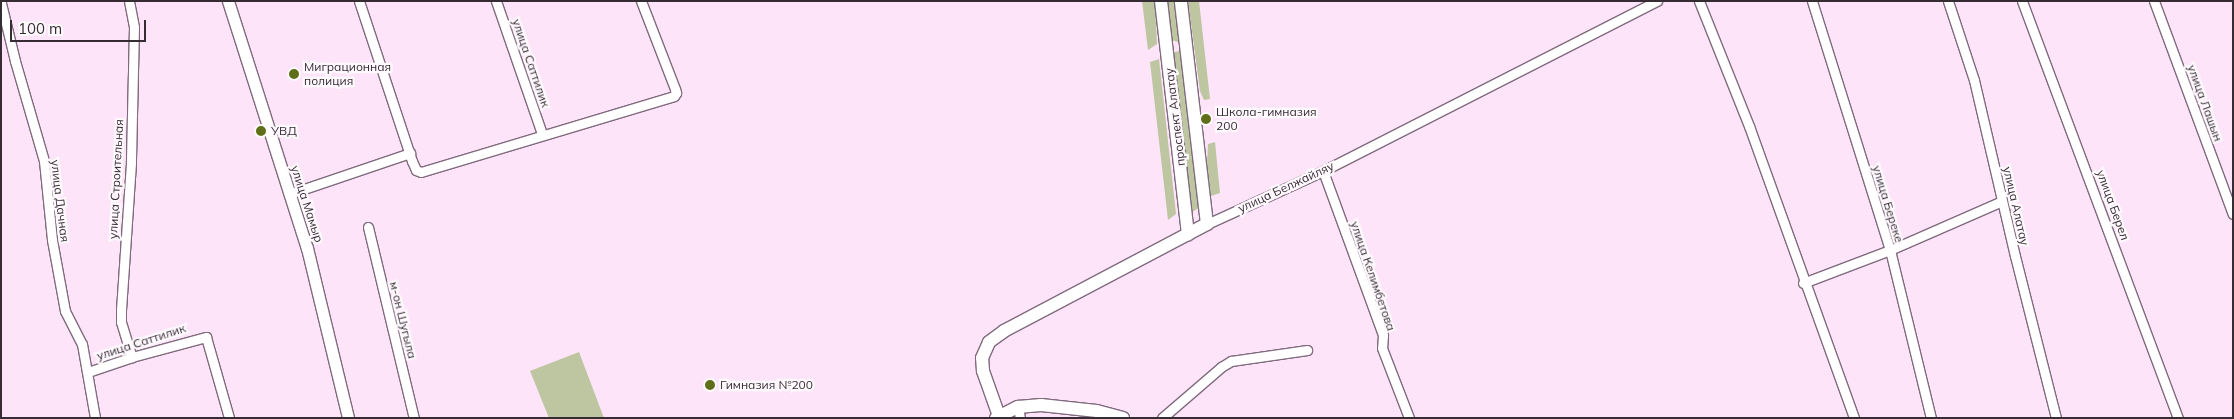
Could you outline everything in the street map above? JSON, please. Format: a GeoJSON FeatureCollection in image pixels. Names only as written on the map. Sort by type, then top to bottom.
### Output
{"type":"FeatureCollection","features":[{"type":"Feature","properties":{"kind":"main road","name":"проспект Алатау"},"geometry":{"type":"LineString","coordinates":[[1161,1],[1188,234]]}},
{"type":"Feature","properties":{"kind":"main road","name":"проспект Алатау"},"geometry":{"type":"LineString","coordinates":[[1181,1],[1207,224]]}},
{"type":"Feature","properties":{"kind":"main road"},"geometry":{"type":"LineString","coordinates":[[1167,49],[1186,44]]}},
{"type":"Feature","properties":{"kind":"main road","name":"улица Белжайляу"},"geometry":{"type":"LineString","coordinates":[[998,417],[982,371],[982,358],[989,342],[1004,331],[1207,224]]}},
{"type":"Feature","properties":{"kind":"main road"},"geometry":{"type":"LineString","coordinates":[[998,417],[1019,413],[1041,404],[1067,406],[1122,418]]}},
{"type":"Feature","properties":{"kind":"street","name":"улица Строительная"},"geometry":{"type":"LineString","coordinates":[[130,1],[134,27],[131,163],[121,310],[122,327],[132,357]]}},
{"type":"Feature","properties":{"kind":"street","name":"улица Мамыр"},"geometry":{"type":"LineString","coordinates":[[228,1],[307,248],[348,418]]}},
{"type":"Feature","properties":{"kind":"street"},"geometry":{"type":"LineString","coordinates":[[359,1],[416,170],[421,172],[542,134],[670,98],[676,93],[642,1]]}},
{"type":"Feature","properties":{"kind":"street","name":"улица Саттилик"},"geometry":{"type":"LineString","coordinates":[[496,1],[542,134]]}},
{"type":"Feature","properties":{"kind":"street","name":"улица Белжайляу"},"geometry":{"type":"LineString","coordinates":[[1207,224],[1323,171],[1657,1]]}},
{"type":"Feature","properties":{"kind":"street"},"geometry":{"type":"LineString","coordinates":[[1698,1],[1749,126],[1803,282],[1854,418]]}},
{"type":"Feature","properties":{"kind":"street","name":"улица Береке"},"geometry":{"type":"LineString","coordinates":[[1812,1],[1890,250],[1931,418]]}},
{"type":"Feature","properties":{"kind":"street","name":"улица Алатау"},"geometry":{"type":"LineString","coordinates":[[1948,1],[1974,80],[2056,418]]}},
{"type":"Feature","properties":{"kind":"street","name":"улица Берел"},"geometry":{"type":"LineString","coordinates":[[2022,1],[2178,418]]}},
{"type":"Feature","properties":{"kind":"street","name":"улица Лашын"},"geometry":{"type":"LineString","coordinates":[[2154,1],[2233,214]]}},
{"type":"Feature","properties":{"kind":"street","name":"улица Дачная"},"geometry":{"type":"LineString","coordinates":[[1,3],[15,61],[44,161],[52,240],[66,317],[80,339],[88,372],[95,418]]}},
{"type":"Feature","properties":{"kind":"street"},"geometry":{"type":"LineString","coordinates":[[289,194],[410,153]]}},
{"type":"Feature","properties":{"kind":"street","name":"улица Келимбетова"},"geometry":{"type":"LineString","coordinates":[[1323,171],[1383,335],[1382,348],[1409,418]]}},
{"type":"Feature","properties":{"kind":"street"},"geometry":{"type":"LineString","coordinates":[[1803,282],[1890,250],[2002,201]]}},
{"type":"Feature","properties":{"kind":"street","name":"м-он Шугыла"},"geometry":{"type":"LineString","coordinates":[[368,227],[414,418]]}},
{"type":"Feature","properties":{"kind":"street","name":"улица Саттилик"},"geometry":{"type":"LineString","coordinates":[[88,372],[132,357],[206,336],[228,418]]}},
{"type":"Feature","properties":{"kind":"street"},"geometry":{"type":"LineString","coordinates":[[1162,418],[1221,366],[1231,361],[1307,350]]}},
{"type":"Feature","properties":{"kind":"green space"},"geometry":{"type":"Polygon","coordinates":[[[1142,1],[1155,1],[1157,44],[1148,50],[1142,1]]]}},
{"type":"Feature","properties":{"kind":"green space"},"geometry":{"type":"Polygon","coordinates":[[[1166,1],[1176,1],[1181,39],[1178,42],[1171,40],[1166,1]]]}},
{"type":"Feature","properties":{"kind":"green space"},"geometry":{"type":"Polygon","coordinates":[[[1188,1],[1199,1],[1210,99],[1204,100],[1200,91],[1188,1]]]}},
{"type":"Feature","properties":{"kind":"green space"},"geometry":{"type":"Polygon","coordinates":[[[1180,51],[1182,54],[1199,208],[1190,213],[1173,55],[1174,52],[1180,51]]]}},
{"type":"Feature","properties":{"kind":"green space"},"geometry":{"type":"Polygon","coordinates":[[[1159,59],[1176,214],[1168,220],[1150,62],[1159,59]]]}},
{"type":"Feature","properties":{"kind":"green space"},"geometry":{"type":"Polygon","coordinates":[[[1215,142],[1220,193],[1211,196],[1207,164],[1208,144],[1215,142]]]}},
{"type":"Feature","properties":{"kind":"green space"},"geometry":{"type":"Polygon","coordinates":[[[579,352],[604,418],[549,418],[530,371],[579,352]]]}},
{"type":"Feature","properties":{"kind":"place","name":"Миграционная полиция"},"geometry":{"type":"Point","coordinates":[294,74]}},
{"type":"Feature","properties":{"kind":"place","name":"Школа-гимназия 200"},"geometry":{"type":"Point","coordinates":[1206,119]}},
{"type":"Feature","properties":{"kind":"place","name":"УВД"},"geometry":{"type":"Point","coordinates":[261,131]}},
{"type":"Feature","properties":{"kind":"place","name":"Гимназия №200"},"geometry":{"type":"Point","coordinates":[710,385]}}]}
